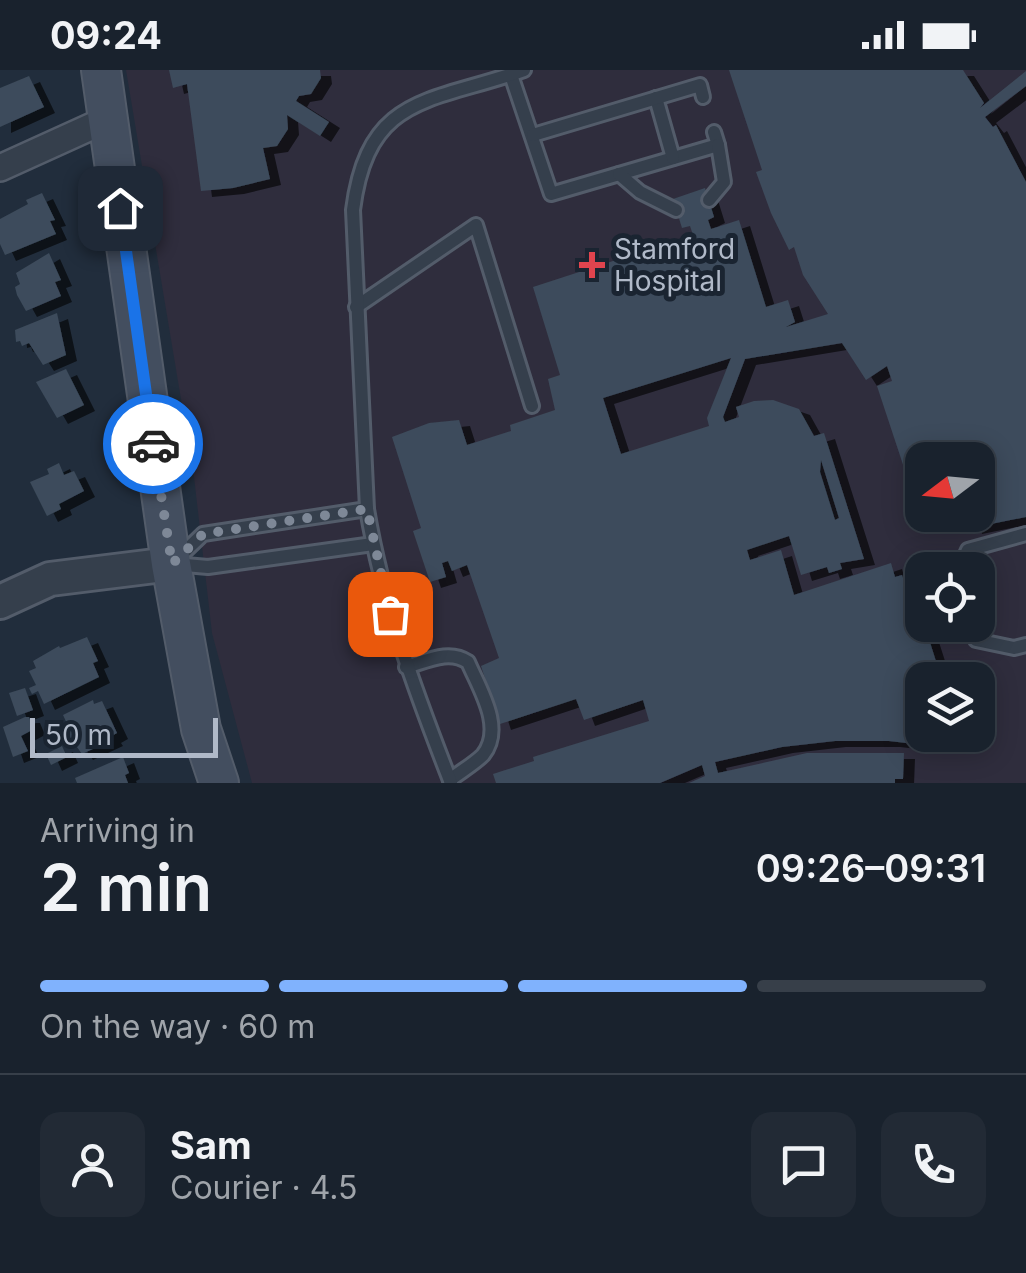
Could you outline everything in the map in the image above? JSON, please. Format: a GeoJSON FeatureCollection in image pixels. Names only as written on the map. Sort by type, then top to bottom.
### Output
{"type":"FeatureCollection","features":[{"type":"Feature","properties":{"kind":"main road"},"geometry":{"type":"LineString","coordinates":[[101,70],[172,564],[201,729],[218,783]]}},
{"type":"Feature","properties":{"kind":"street"},"geometry":{"type":"LineString","coordinates":[[0,168],[108,119]]}},
{"type":"Feature","properties":{"kind":"street"},"geometry":{"type":"LineString","coordinates":[[0,602],[50,579],[172,564]]}},
{"type":"Feature","properties":{"kind":"lane"},"geometry":{"type":"LineString","coordinates":[[406,666],[451,654],[462,657],[468,662],[490,718],[492,738],[482,756],[450,782],[406,666],[367,509],[353,210],[358,175],[372,141],[405,109],[518,72],[551,194],[673,158],[716,138],[724,182],[709,200]]}},
{"type":"Feature","properties":{"kind":"lane"},"geometry":{"type":"LineString","coordinates":[[533,134],[700,85],[703,97]]}},
{"type":"Feature","properties":{"kind":"lane"},"geometry":{"type":"LineString","coordinates":[[656,98],[673,158]]}},
{"type":"Feature","properties":{"kind":"lane"},"geometry":{"type":"LineString","coordinates":[[619,174],[640,192],[676,210]]}},
{"type":"Feature","properties":{"kind":"lane"},"geometry":{"type":"LineString","coordinates":[[356,307],[476,226],[532,406]]}},
{"type":"Feature","properties":{"kind":"lane"},"geometry":{"type":"LineString","coordinates":[[172,564],[203,534],[367,509]]}},
{"type":"Feature","properties":{"kind":"lane"},"geometry":{"type":"LineString","coordinates":[[967,552],[1026,534]]}},
{"type":"Feature","properties":{"kind":"lane"},"geometry":{"type":"LineString","coordinates":[[172,564],[208,567],[373,544]]}},
{"type":"Feature","properties":{"kind":"lane"},"geometry":{"type":"LineString","coordinates":[[986,642],[1014,648],[1026,645]]}},
{"type":"Feature","properties":{"kind":"shaded area","name":"Stamford Hospital"},"geometry":{"type":"Polygon","coordinates":[[[126,70],[1026,70],[1026,783],[252,783],[212,633],[194,477],[126,70]]]}},
{"type":"Feature","properties":{"kind":"building"},"geometry":{"type":"Polygon","coordinates":[[[169,70],[320,70],[321,78],[311,94],[299,96],[296,101],[329,122],[320,136],[287,115],[288,129],[277,146],[263,148],[270,179],[201,191],[187,84],[173,88],[169,70]]]}},
{"type":"Feature","properties":{"kind":"building","name":"Stamford Hospital"},"geometry":{"type":"Polygon","coordinates":[[[729,70],[963,70],[984,103],[980,108],[1026,71],[1026,86],[985,117],[993,127],[996,125],[1026,182],[1026,517],[995,523],[995,442],[905,442],[905,471],[877,386],[892,381],[887,366],[866,380],[842,343],[745,359],[723,417],[725,422],[739,417],[736,407],[773,400],[799,409],[814,436],[824,433],[864,559],[840,563],[842,569],[829,573],[827,567],[801,575],[789,536],[747,550],[750,560],[781,550],[794,595],[891,563],[895,577],[902,575],[905,584],[905,642],[930,642],[936,662],[905,662],[905,743],[835,741],[782,747],[715,762],[718,773],[807,753],[904,753],[903,779],[895,779],[895,783],[689,783],[705,776],[702,765],[660,783],[496,783],[493,774],[534,761],[533,757],[649,721],[643,700],[584,720],[576,699],[500,724],[481,666],[499,658],[467,565],[452,571],[448,561],[442,563],[446,577],[430,582],[413,531],[421,528],[392,437],[429,423],[459,420],[467,445],[511,431],[510,425],[555,410],[548,379],[560,375],[533,287],[693,235],[690,226],[682,228],[673,199],[705,188],[714,217],[708,220],[711,229],[739,220],[766,307],[788,300],[795,322],[786,327],[828,314],[803,275],[794,247],[789,250],[756,172],[762,170],[729,70]],[[731,358],[603,398],[621,454],[709,426],[707,418],[731,358]],[[821,460],[820,472],[835,520],[839,518],[821,460]]]}},
{"type":"Feature","properties":{"kind":"building"},"geometry":{"type":"Polygon","coordinates":[[[29,76],[44,107],[0,127],[0,88],[29,76]]]}},
{"type":"Feature","properties":{"kind":"building"},"geometry":{"type":"Polygon","coordinates":[[[42,193],[55,220],[50,221],[56,234],[5,255],[0,244],[0,219],[42,193]]]}},
{"type":"Feature","properties":{"kind":"building"},"geometry":{"type":"Polygon","coordinates":[[[49,253],[61,280],[55,282],[61,296],[26,311],[17,295],[15,287],[20,284],[16,273],[49,253]]]}},
{"type":"Feature","properties":{"kind":"building"},"geometry":{"type":"Polygon","coordinates":[[[57,313],[66,355],[43,365],[29,343],[22,346],[20,341],[16,342],[15,330],[57,313]]]}},
{"type":"Feature","properties":{"kind":"building"},"geometry":{"type":"Polygon","coordinates":[[[66,369],[84,405],[57,418],[36,382],[66,369]]]}},
{"type":"Feature","properties":{"kind":"building"},"geometry":{"type":"Polygon","coordinates":[[[59,463],[64,475],[74,471],[84,491],[59,504],[61,509],[47,516],[30,482],[49,474],[47,469],[59,463]]]}},
{"type":"Feature","properties":{"kind":"building"},"geometry":{"type":"Polygon","coordinates":[[[87,637],[98,661],[93,663],[99,677],[44,704],[38,691],[32,694],[29,688],[36,685],[29,671],[36,668],[33,661],[59,646],[87,637]]]}},
{"type":"Feature","properties":{"kind":"building"},"geometry":{"type":"Polygon","coordinates":[[[25,688],[33,710],[17,716],[9,693],[25,688]]]}},
{"type":"Feature","properties":{"kind":"building"},"geometry":{"type":"Polygon","coordinates":[[[93,700],[94,704],[102,701],[117,733],[110,737],[112,740],[82,754],[66,732],[70,730],[63,715],[93,700]]]}},
{"type":"Feature","properties":{"kind":"building"},"geometry":{"type":"Polygon","coordinates":[[[29,717],[34,729],[21,736],[28,751],[13,757],[3,727],[29,717]]]}},
{"type":"Feature","properties":{"kind":"building"},"geometry":{"type":"Polygon","coordinates":[[[62,746],[67,757],[51,765],[46,754],[62,746]]]}},
{"type":"Feature","properties":{"kind":"building"},"geometry":{"type":"Polygon","coordinates":[[[123,757],[128,783],[77,783],[75,778],[123,757]]]}},
{"type":"Feature","properties":{"kind":"way so far"},"geometry":{"type":"LineString","coordinates":[[153,444],[172,564],[203,534],[367,509],[390,614]]}},
{"type":"Feature","properties":{"kind":"place","name":"Stamford Hospital"},"geometry":{"type":"Point","coordinates":[592,265]}},
{"type":"Feature","properties":{"kind":"route"},"geometry":{"type":"LineString","coordinates":[[120,208],[153,444]]}}]}
